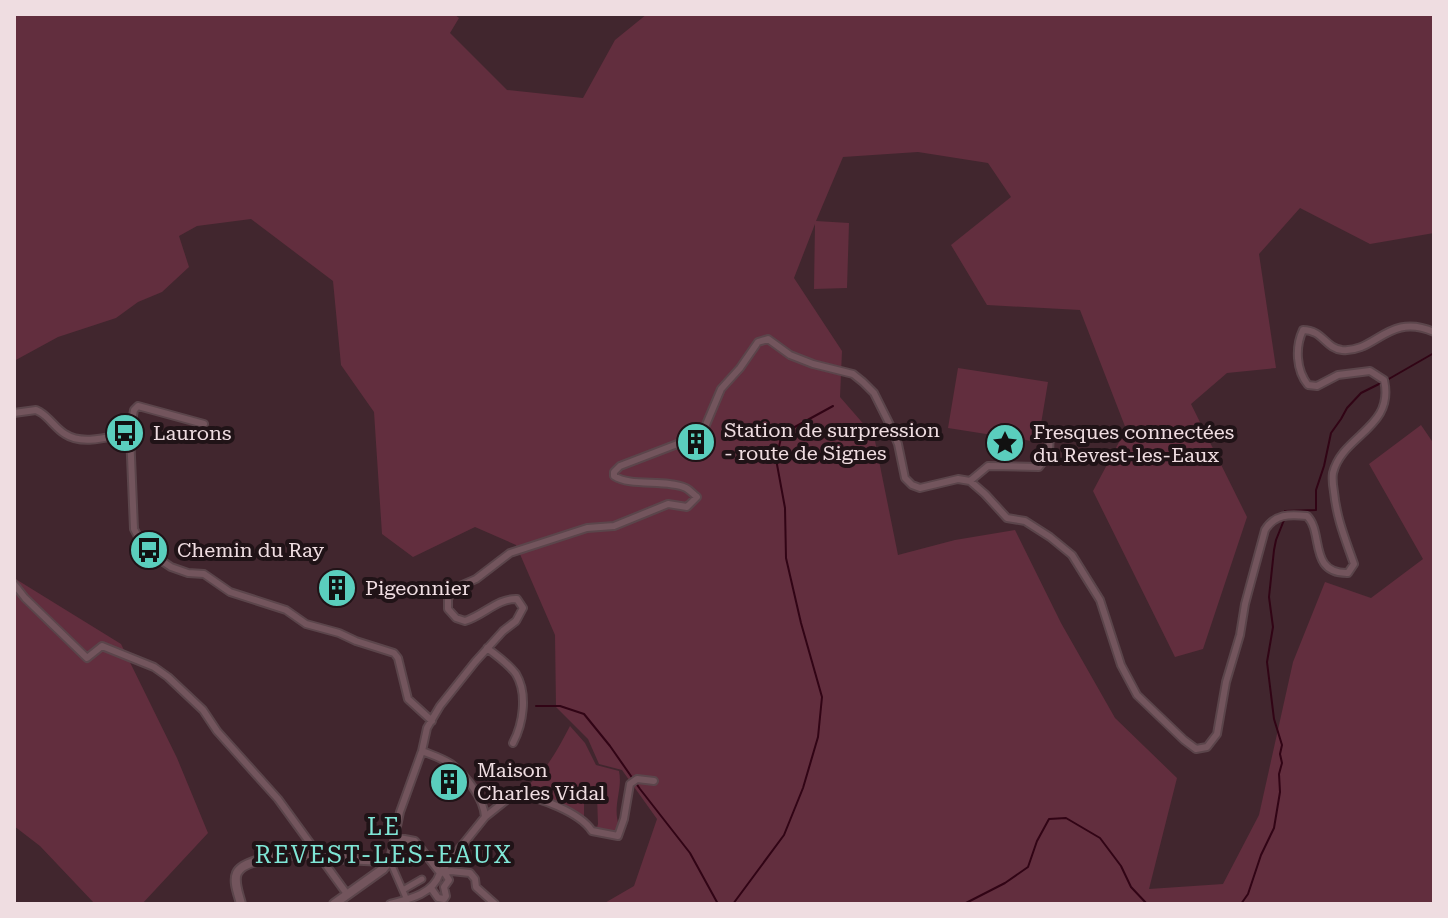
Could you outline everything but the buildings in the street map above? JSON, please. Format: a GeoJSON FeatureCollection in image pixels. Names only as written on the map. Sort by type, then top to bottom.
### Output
{"type":"FeatureCollection","features":[{"type":"Feature","properties":{"kind":"street"},"geometry":{"type":"LineString","coordinates":[[408,902],[392,864],[394,837],[427,728],[440,706],[487,648],[516,621],[523,608],[517,599],[507,598],[478,617],[465,621],[456,618],[448,609],[448,599],[453,589],[476,579],[519,549],[587,528],[614,526],[668,504],[687,507],[697,497],[686,488],[656,482],[619,480],[614,472],[620,466],[693,438],[705,427],[721,389],[761,340],[768,339],[790,355],[813,364],[853,374],[863,382],[874,393],[891,427],[905,478],[912,485],[920,488],[958,479],[970,481],[1007,518],[1025,521],[1072,555],[1100,600],[1121,665],[1137,695],[1196,749],[1207,747],[1217,734],[1245,604],[1265,530],[1271,521],[1281,516],[1307,516],[1312,521],[1317,552],[1325,563],[1335,572],[1346,574],[1354,564],[1336,515],[1332,474],[1342,456],[1379,418],[1387,394],[1384,380],[1370,371],[1338,375],[1317,386],[1308,385],[1298,367],[1300,335],[1303,330],[1316,332],[1332,347],[1343,350],[1357,348],[1387,331],[1410,326],[1434,332]]}},
{"type":"Feature","properties":{"kind":"street"},"geometry":{"type":"LineString","coordinates":[[204,424],[138,406],[134,410],[130,433],[134,529],[141,542],[171,567],[204,574],[230,592],[286,610],[306,624],[394,653],[408,699],[432,721]]}},
{"type":"Feature","properties":{"kind":"street"},"geometry":{"type":"LineString","coordinates":[[14,413],[36,410],[65,434],[77,439],[130,433]]}},
{"type":"Feature","properties":{"kind":"street"},"geometry":{"type":"LineString","coordinates":[[970,481],[988,466],[1039,467],[1049,454],[1050,431]]}},
{"type":"Feature","properties":{"kind":"street"},"geometry":{"type":"LineString","coordinates":[[14,584],[87,658],[102,646],[154,667],[203,710],[321,856],[348,893],[347,904]]}},
{"type":"Feature","properties":{"kind":"street"},"geometry":{"type":"LineString","coordinates":[[487,648],[508,665],[522,691],[522,720],[513,743]]}},
{"type":"Feature","properties":{"kind":"street"},"geometry":{"type":"LineString","coordinates":[[422,751],[447,762],[461,774],[482,802],[485,817]]}},
{"type":"Feature","properties":{"kind":"street"},"geometry":{"type":"LineString","coordinates":[[390,904],[408,902],[431,888],[485,817],[515,793],[539,798],[586,822],[592,831],[618,836],[634,781],[654,781]]}},
{"type":"Feature","properties":{"kind":"street"},"geometry":{"type":"LineString","coordinates":[[394,837],[415,841],[433,866],[447,874],[449,880],[444,887],[444,899],[438,898],[431,888]]}},
{"type":"Feature","properties":{"kind":"street"},"geometry":{"type":"LineString","coordinates":[[241,904],[236,879],[239,870],[246,864],[306,854],[392,864]]}},
{"type":"Feature","properties":{"kind":"street"},"geometry":{"type":"LineString","coordinates":[[334,904],[392,864]]}},
{"type":"Feature","properties":{"kind":"street"},"geometry":{"type":"LineString","coordinates":[[442,872],[470,873],[476,887],[495,904]]}},
{"type":"Feature","properties":{"kind":"street"},"geometry":{"type":"LineString","coordinates":[[403,890],[422,879]]}},
{"type":"Feature","properties":{"kind":"shaded area"},"geometry":{"type":"Polygon","coordinates":[[[14,14],[454,14],[459,18],[450,33],[507,90],[583,98],[615,40],[647,14],[1434,14],[1434,233],[1370,244],[1300,208],[1259,254],[1276,368],[1227,373],[1191,404],[1247,517],[1203,649],[1175,657],[1093,491],[1126,429],[1080,310],[987,305],[951,245],[1011,197],[988,163],[918,152],[843,157],[816,221],[849,223],[847,288],[814,289],[815,224],[794,278],[842,351],[840,397],[874,436],[898,555],[955,540],[1015,530],[1061,623],[1115,718],[1177,778],[1149,889],[1223,884],[1259,815],[1293,662],[1325,582],[1371,598],[1423,559],[1369,464],[1421,425],[1434,444],[1434,904],[603,904],[634,886],[657,819],[622,770],[599,764],[588,739],[556,707],[555,635],[516,545],[475,527],[413,557],[382,534],[374,412],[341,365],[333,281],[251,219],[197,226],[179,236],[189,267],[162,292],[138,302],[116,318],[58,337],[14,361],[14,14]]]}},
{"type":"Feature","properties":{"kind":"shaded area"},"geometry":{"type":"Polygon","coordinates":[[[958,368],[1048,382],[1038,442],[948,428],[958,368]]]}},
{"type":"Feature","properties":{"kind":"shaded area"},"geometry":{"type":"Polygon","coordinates":[[[14,578],[121,644],[177,758],[208,833],[142,904],[94,903],[40,846],[14,826],[14,578]]]}},
{"type":"Feature","properties":{"kind":"shaded area"},"geometry":{"type":"Polygon","coordinates":[[[570,726],[585,743],[596,765],[619,771],[619,826],[616,833],[596,831],[597,796],[591,794],[589,801],[584,803],[584,818],[520,791],[543,770],[570,726]]]}},
{"type":"Feature","properties":{"kind":"waterway"},"geometry":{"type":"LineString","coordinates":[[1387,380],[1434,353]]}},
{"type":"Feature","properties":{"kind":"waterway"},"geometry":{"type":"LineString","coordinates":[[1285,513],[1316,510],[1316,490],[1331,433],[1361,393],[1381,383]]}},
{"type":"Feature","properties":{"kind":"waterway"},"geometry":{"type":"LineString","coordinates":[[733,904],[784,835],[803,788],[818,737],[822,697],[786,558],[785,508],[776,459],[782,434],[833,406]]}},
{"type":"Feature","properties":{"kind":"waterway"},"geometry":{"type":"LineString","coordinates":[[1241,904],[1248,894],[1274,828],[1280,792],[1282,745],[1274,719],[1267,662],[1273,627],[1269,597],[1274,550],[1284,520]]}},
{"type":"Feature","properties":{"kind":"waterway"},"geometry":{"type":"LineString","coordinates":[[536,706],[560,706],[584,714],[690,853],[718,904]]}},
{"type":"Feature","properties":{"kind":"waterway"},"geometry":{"type":"LineString","coordinates":[[964,904],[1028,867],[1049,819],[1066,818],[1100,838],[1121,866],[1131,887],[1147,904]]}},
{"type":"Feature","properties":{"kind":"place","name":"Laurons"},"geometry":{"type":"Point","coordinates":[125,433]}},
{"type":"Feature","properties":{"kind":"place","name":"Station de surpression - route de Signes"},"geometry":{"type":"Point","coordinates":[696,442]}},
{"type":"Feature","properties":{"kind":"place","name":"Fresques connectées du Revest-les-Eaux"},"geometry":{"type":"Point","coordinates":[1005,443]}},
{"type":"Feature","properties":{"kind":"place","name":"Chemin du Ray"},"geometry":{"type":"Point","coordinates":[149,550]}},
{"type":"Feature","properties":{"kind":"place","name":"Pigeonnier"},"geometry":{"type":"Point","coordinates":[337,588]}},
{"type":"Feature","properties":{"kind":"place","name":"Maison Charles Vidal"},"geometry":{"type":"Point","coordinates":[449,782]}},
{"type":"Feature","properties":{"kind":"district","name":"LE REVEST-LES-EAUX"},"geometry":{"type":"Point","coordinates":[384,841]}}]}
